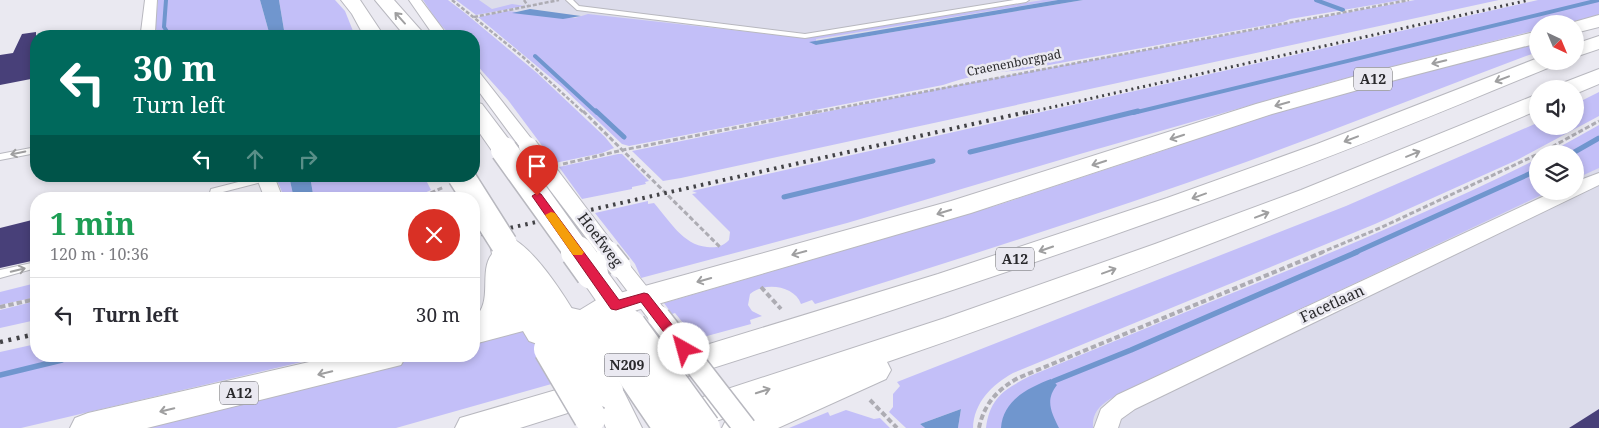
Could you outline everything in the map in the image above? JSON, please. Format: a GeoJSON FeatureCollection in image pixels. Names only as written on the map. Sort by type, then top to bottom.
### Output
{"type":"FeatureCollection","features":[{"type":"Feature","properties":{"kind":"main road"},"geometry":{"type":"LineString","coordinates":[[350,0],[370,30]]}},
{"type":"Feature","properties":{"kind":"main road"},"geometry":{"type":"LineString","coordinates":[[384,0],[411,30]]}},
{"type":"Feature","properties":{"kind":"main road"},"geometry":{"type":"LineString","coordinates":[[1584,25],[1599,21]]}},
{"type":"Feature","properties":{"kind":"main road","name":"A12"},"geometry":{"type":"LineString","coordinates":[[480,332],[578,317],[961,207],[1272,107],[1529,39]]}},
{"type":"Feature","properties":{"kind":"main road"},"geometry":{"type":"LineString","coordinates":[[1584,48],[1599,42]]}},
{"type":"Feature","properties":{"kind":"main road","name":"A12"},"geometry":{"type":"LineString","coordinates":[[473,428],[772,338],[1091,234],[1316,153],[1529,69]]}},
{"type":"Feature","properties":{"kind":"main road"},"geometry":{"type":"LineString","coordinates":[[1584,82],[1599,76]]}},
{"type":"Feature","properties":{"kind":"main road"},"geometry":{"type":"LineString","coordinates":[[650,428],[1014,306],[1269,212],[1529,105]]}},
{"type":"Feature","properties":{"kind":"main road","name":"Hoefweg"},"geometry":{"type":"LineString","coordinates":[[480,115],[516,148],[606,270],[578,317]]}},
{"type":"Feature","properties":{"kind":"main road","name":"Hoefweg"},"geometry":{"type":"LineString","coordinates":[[480,206],[504,244],[578,317],[692,385]]}},
{"type":"Feature","properties":{"kind":"main road"},"geometry":{"type":"LineString","coordinates":[[504,244],[499,286],[578,317]]}},
{"type":"Feature","properties":{"kind":"main road"},"geometry":{"type":"LineString","coordinates":[[740,428],[797,406],[1014,306]]}},
{"type":"Feature","properties":{"kind":"main road","name":"N209"},"geometry":{"type":"LineString","coordinates":[[578,317],[612,422]]}},
{"type":"Feature","properties":{"kind":"main road","name":"N209"},"geometry":{"type":"LineString","coordinates":[[578,317],[615,347],[670,428]]}},
{"type":"Feature","properties":{"kind":"main road","name":"A12"},"geometry":{"type":"LineString","coordinates":[[88,428],[364,362]]}},
{"type":"Feature","properties":{"kind":"main road","name":"N209"},"geometry":{"type":"LineString","coordinates":[[692,385],[704,428]]}},
{"type":"Feature","properties":{"kind":"street"},"geometry":{"type":"LineString","coordinates":[[148,30],[151,0]]}},
{"type":"Feature","properties":{"kind":"street"},"geometry":{"type":"LineString","coordinates":[[414,0],[436,30]]}},
{"type":"Feature","properties":{"kind":"street","name":"Hoefweg"},"geometry":{"type":"LineString","coordinates":[[480,85],[516,148]]}},
{"type":"Feature","properties":{"kind":"street"},"geometry":{"type":"LineString","coordinates":[[1584,185],[1599,178]]}},
{"type":"Feature","properties":{"kind":"street","name":"Facetlaan"},"geometry":{"type":"LineString","coordinates":[[1106,428],[1106,422],[1117,407],[1131,399],[1551,200]]}},
{"type":"Feature","properties":{"kind":"street"},"geometry":{"type":"LineString","coordinates":[[692,385],[745,428]]}},
{"type":"Feature","properties":{"kind":"lane"},"geometry":{"type":"LineString","coordinates":[[569,0],[577,8],[805,36],[1026,0]]}},
{"type":"Feature","properties":{"kind":"lane"},"geometry":{"type":"LineString","coordinates":[[0,157],[30,151]]}},
{"type":"Feature","properties":{"kind":"lane"},"geometry":{"type":"LineString","coordinates":[[214,192],[247,182]]}},
{"type":"Feature","properties":{"kind":"lane"},"geometry":{"type":"LineString","coordinates":[[0,274],[30,266]]}},
{"type":"Feature","properties":{"kind":"path"},"geometry":{"type":"LineString","coordinates":[[452,0],[540,71],[623,150],[720,247]]}},
{"type":"Feature","properties":{"kind":"path"},"geometry":{"type":"LineString","coordinates":[[524,0],[528,6]]}},
{"type":"Feature","properties":{"kind":"path"},"geometry":{"type":"LineString","coordinates":[[474,17],[560,0]]}},
{"type":"Feature","properties":{"kind":"path","name":"Craenenborgpad"},"geometry":{"type":"LineString","coordinates":[[623,150],[967,82],[1409,0]]}},
{"type":"Feature","properties":{"kind":"path"},"geometry":{"type":"LineString","coordinates":[[1555,145],[1599,121]]}},
{"type":"Feature","properties":{"kind":"path"},"geometry":{"type":"LineString","coordinates":[[979,428],[983,412],[993,394],[1012,380],[1028,372],[1380,228],[1529,158]]}},
{"type":"Feature","properties":{"kind":"path"},"geometry":{"type":"LineString","coordinates":[[760,287],[781,309]]}},
{"type":"Feature","properties":{"kind":"path"},"geometry":{"type":"LineString","coordinates":[[0,307],[30,300]]}},
{"type":"Feature","properties":{"kind":"path"},"geometry":{"type":"LineString","coordinates":[[870,400],[897,428]]}},
{"type":"Feature","properties":{"kind":"shaded area"},"geometry":{"type":"Polygon","coordinates":[[[158,0],[260,0],[268,30],[156,30],[155,28],[158,0]]]}},
{"type":"Feature","properties":{"kind":"shaded area"},"geometry":{"type":"Polygon","coordinates":[[[279,0],[335,0],[345,11],[353,30],[284,30],[279,0]]]}},
{"type":"Feature","properties":{"kind":"shaded area"},"geometry":{"type":"Polygon","coordinates":[[[423,0],[448,0],[465,13],[537,73],[605,137],[614,148],[602,153],[555,163],[508,100],[480,69],[480,30],[445,30],[423,0]]]}},
{"type":"Feature","properties":{"kind":"shaded area"},"geometry":{"type":"Polygon","coordinates":[[[456,0],[479,0],[492,9],[512,4],[525,6],[476,15],[456,0]]]}},
{"type":"Feature","properties":{"kind":"shaded area"},"geometry":{"type":"Polygon","coordinates":[[[467,0],[1321,0],[637,136],[467,0]]]}},
{"type":"Feature","properties":{"kind":"shaded area"},"geometry":{"type":"Polygon","coordinates":[[[1043,0],[1058,0],[816,39],[816,45],[1083,0],[1402,0],[1290,19],[1283,22],[1022,70],[982,75],[943,85],[629,146],[622,144],[562,87],[478,17],[508,11],[575,18],[588,14],[806,38],[1043,0]]]}},
{"type":"Feature","properties":{"kind":"shaded area"},"geometry":{"type":"Polygon","coordinates":[[[1415,0],[1499,0],[681,178],[663,181],[632,151],[948,87],[1415,0]]]}},
{"type":"Feature","properties":{"kind":"shaded area"},"geometry":{"type":"Polygon","coordinates":[[[1538,0],[1599,0],[1599,15],[1584,19],[1584,15],[1529,15],[1529,32],[1335,81],[847,223],[641,278],[635,264],[595,213],[648,201],[648,204],[654,203],[677,231],[691,242],[707,247],[724,244],[729,240],[730,232],[692,194],[697,193],[692,191],[1538,0]]]}},
{"type":"Feature","properties":{"kind":"shaded area"},"geometry":{"type":"Polygon","coordinates":[[[1529,42],[1529,55],[1283,149],[977,253],[815,304],[812,300],[801,304],[792,293],[778,287],[756,290],[750,294],[748,305],[752,311],[762,316],[750,320],[751,324],[696,339],[675,313],[672,314],[664,303],[995,206],[1168,149],[1215,129],[1529,42]]]}},
{"type":"Feature","properties":{"kind":"shaded area"},"geometry":{"type":"Polygon","coordinates":[[[1599,92],[1599,116],[1584,124],[1584,100],[1599,92]]]}},
{"type":"Feature","properties":{"kind":"shaded area"},"geometry":{"type":"Polygon","coordinates":[[[1599,125],[1599,168],[1584,175],[1584,145],[1563,145],[1599,125]]]}},
{"type":"Feature","properties":{"kind":"shaded area"},"geometry":{"type":"Polygon","coordinates":[[[1529,126],[1529,135],[1564,135],[1545,145],[1529,145],[1529,154],[1517,160],[1375,224],[1013,373],[998,383],[986,395],[977,410],[973,428],[958,428],[961,409],[920,424],[925,428],[906,428],[889,412],[893,407],[893,394],[900,386],[897,382],[1346,206],[1529,126]]]}},
{"type":"Feature","properties":{"kind":"shaded area"},"geometry":{"type":"Polygon","coordinates":[[[622,154],[649,181],[645,182],[646,184],[632,187],[632,189],[582,199],[559,167],[622,154]]]}},
{"type":"Feature","properties":{"kind":"shaded area"},"geometry":{"type":"Polygon","coordinates":[[[1599,162],[1599,428],[1075,428],[1066,407],[1529,195],[1529,200],[1584,200],[1584,169],[1599,162]]]}},
{"type":"Feature","properties":{"kind":"shaded area"},"geometry":{"type":"Polygon","coordinates":[[[1529,163],[1529,200],[1531,200],[1110,399],[1097,411],[1093,428],[986,428],[991,409],[1000,395],[1030,376],[1349,245],[1529,163]]]}},
{"type":"Feature","properties":{"kind":"shaded area"},"geometry":{"type":"Polygon","coordinates":[[[278,182],[290,182],[292,192],[282,192],[278,182]]]}},
{"type":"Feature","properties":{"kind":"shaded area"},"geometry":{"type":"Polygon","coordinates":[[[311,182],[427,182],[431,190],[427,192],[313,192],[311,182]]]}},
{"type":"Feature","properties":{"kind":"shaded area"},"geometry":{"type":"Polygon","coordinates":[[[30,284],[30,298],[0,305],[0,292],[30,284]]]}},
{"type":"Feature","properties":{"kind":"shaded area"},"geometry":{"type":"Polygon","coordinates":[[[30,302],[30,321],[0,328],[0,310],[30,302]]]}},
{"type":"Feature","properties":{"kind":"shaded area"},"geometry":{"type":"Polygon","coordinates":[[[526,327],[555,383],[396,428],[128,428],[398,362],[480,362],[480,340],[526,327]]]}},
{"type":"Feature","properties":{"kind":"shaded area"},"geometry":{"type":"Polygon","coordinates":[[[30,345],[30,362],[302,362],[21,428],[0,428],[0,352],[30,345]]]}},
{"type":"Feature","properties":{"kind":"shaded area"},"geometry":{"type":"Polygon","coordinates":[[[846,410],[874,419],[880,418],[890,428],[789,428],[828,412],[830,416],[846,410]]]}},
{"type":"Feature","properties":{"kind":"water"},"geometry":{"type":"Polygon","coordinates":[[[260,0],[279,0],[284,30],[268,30],[260,0]]]}},
{"type":"Feature","properties":{"kind":"water"},"geometry":{"type":"Polygon","coordinates":[[[1058,0],[1083,0],[816,45],[809,42],[1058,0]]]}},
{"type":"Feature","properties":{"kind":"water"},"geometry":{"type":"Polygon","coordinates":[[[530,9],[581,16],[563,19],[512,13],[530,9]]]}},
{"type":"Feature","properties":{"kind":"water"},"geometry":{"type":"Polygon","coordinates":[[[290,182],[311,182],[313,192],[292,192],[290,182]]]}},
{"type":"Feature","properties":{"kind":"water"},"geometry":{"type":"Polygon","coordinates":[[[1051,379],[1057,385],[1051,396],[1050,406],[1059,428],[1001,428],[1006,410],[1018,396],[1051,379]]]}},
{"type":"Feature","properties":{"kind":"water"},"geometry":{"type":"Polygon","coordinates":[[[961,409],[958,428],[925,428],[920,424],[961,409]]]}},
{"type":"Feature","properties":{"kind":"building"},"geometry":{"type":"Polygon","coordinates":[[[30,33],[30,79],[0,85],[0,55],[13,53],[22,34],[30,33]]]}},
{"type":"Feature","properties":{"kind":"building"},"geometry":{"type":"Polygon","coordinates":[[[30,220],[30,261],[0,268],[0,228],[30,220]]]}},
{"type":"Feature","properties":{"kind":"building"},"geometry":{"type":"Polygon","coordinates":[[[1599,409],[1599,428],[1569,428],[1599,409]]]}},
{"type":"Feature","properties":{"kind":"waterway"},"geometry":{"type":"LineString","coordinates":[[166,0],[164,27],[166,30]]}},
{"type":"Feature","properties":{"kind":"waterway"},"geometry":{"type":"LineString","coordinates":[[1316,0],[1343,10]]}},
{"type":"Feature","properties":{"kind":"waterway"},"geometry":{"type":"LineString","coordinates":[[1133,113],[1599,0]]}},
{"type":"Feature","properties":{"kind":"waterway"},"geometry":{"type":"LineString","coordinates":[[535,56],[597,113]]}},
{"type":"Feature","properties":{"kind":"waterway"},"geometry":{"type":"LineString","coordinates":[[596,111],[624,137]]}},
{"type":"Feature","properties":{"kind":"waterway"},"geometry":{"type":"LineString","coordinates":[[970,152],[1138,111]]}},
{"type":"Feature","properties":{"kind":"waterway"},"geometry":{"type":"LineString","coordinates":[[1584,147],[1599,138]]}},
{"type":"Feature","properties":{"kind":"waterway"},"geometry":{"type":"LineString","coordinates":[[784,197],[933,161]]}},
{"type":"Feature","properties":{"kind":"waterway"},"geometry":{"type":"LineString","coordinates":[[1354,253],[1529,174]]}},
{"type":"Feature","properties":{"kind":"waterway"},"geometry":{"type":"LineString","coordinates":[[1050,385],[1054,381],[1131,350],[1357,252]]}},
{"type":"Feature","properties":{"kind":"waterway"},"geometry":{"type":"LineString","coordinates":[[0,375],[54,362]]}},
{"type":"Feature","properties":{"kind":"railway"},"geometry":{"type":"LineString","coordinates":[[1026,113],[1529,0]]}},
{"type":"Feature","properties":{"kind":"railway"},"geometry":{"type":"LineString","coordinates":[[480,235],[1031,111]]}},
{"type":"Feature","properties":{"kind":"railway"},"geometry":{"type":"LineString","coordinates":[[0,342],[30,335]]}},
{"type":"Feature","properties":{"kind":"slow traffic"},"geometry":{"type":"LineString","coordinates":[[551,215],[578,252]]}},
{"type":"Feature","properties":{"kind":"route"},"geometry":{"type":"LineString","coordinates":[[537,196],[616,305],[644,297],[684,349]]}}]}
